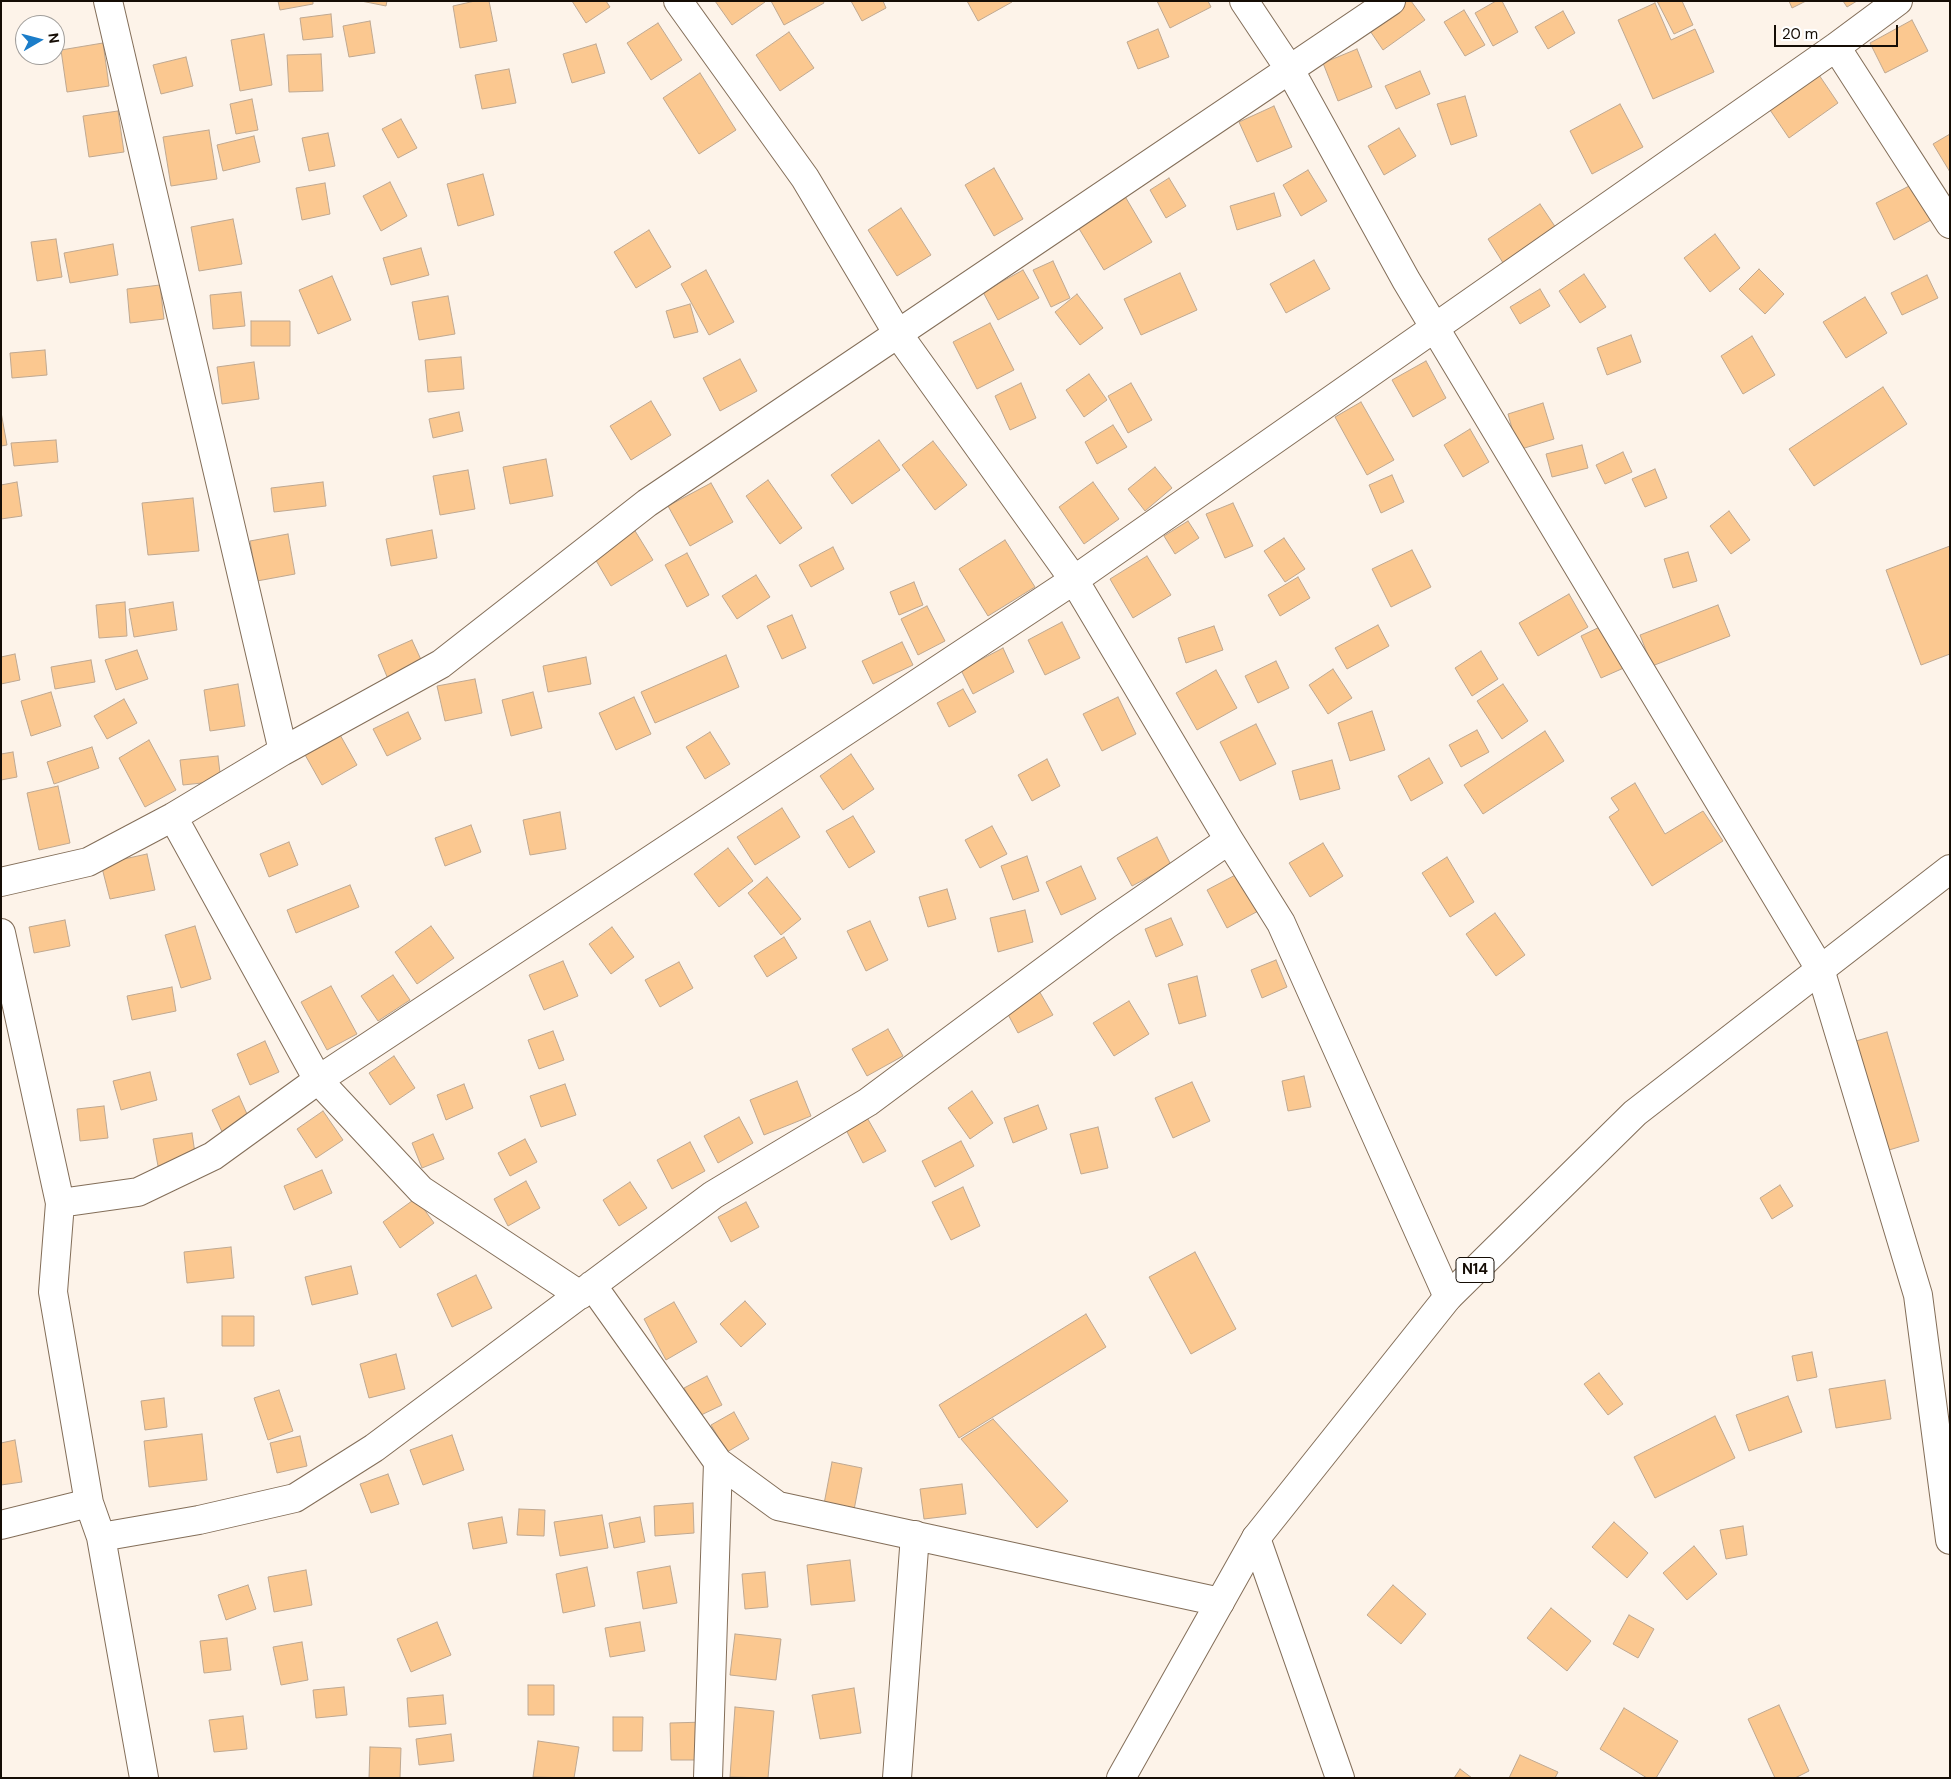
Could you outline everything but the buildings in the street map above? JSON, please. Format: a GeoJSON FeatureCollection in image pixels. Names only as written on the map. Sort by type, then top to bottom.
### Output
{"type":"FeatureCollection","features":[{"type":"Feature","properties":{"kind":"street"},"geometry":{"type":"LineString","coordinates":[[108,1],[283,751]]}},
{"type":"Feature","properties":{"kind":"street"},"geometry":{"type":"LineString","coordinates":[[678,1],[805,178],[898,334],[1074,580],[1228,840],[1281,923],[1448,1297]]}},
{"type":"Feature","properties":{"kind":"street"},"geometry":{"type":"LineString","coordinates":[[1244,1],[1290,70],[1406,280],[1820,969],[1918,1295],[1950,1540]]}},
{"type":"Feature","properties":{"kind":"street"},"geometry":{"type":"LineString","coordinates":[[1,882],[88,862],[173,817],[283,751],[441,664],[647,503],[1391,1]]}},
{"type":"Feature","properties":{"kind":"street"},"geometry":{"type":"LineString","coordinates":[[60,1203],[138,1192],[213,1156],[318,1080],[1074,580],[1836,47],[1898,1]]}},
{"type":"Feature","properties":{"kind":"street"},"geometry":{"type":"LineString","coordinates":[[1836,47],[1950,224]]}},
{"type":"Feature","properties":{"kind":"street"},"geometry":{"type":"LineString","coordinates":[[173,817],[318,1080],[421,1190],[586,1290],[718,1462],[778,1506],[1220,1602]]}},
{"type":"Feature","properties":{"kind":"street"},"geometry":{"type":"LineString","coordinates":[[101,1537],[199,1520],[295,1498],[374,1448],[713,1195],[868,1102],[1106,925],[1228,840]]}},
{"type":"Feature","properties":{"kind":"street","name":"N14"},"geometry":{"type":"LineString","coordinates":[[1121,1778],[1256,1538],[1448,1297],[1635,1112],[1950,869]]}},
{"type":"Feature","properties":{"kind":"street"},"geometry":{"type":"LineString","coordinates":[[1,933],[60,1203],[53,1292],[89,1503],[101,1537],[144,1778]]}},
{"type":"Feature","properties":{"kind":"street"},"geometry":{"type":"LineString","coordinates":[[708,1778],[718,1462]]}},
{"type":"Feature","properties":{"kind":"street"},"geometry":{"type":"LineString","coordinates":[[4,1520],[89,1503]]}},
{"type":"Feature","properties":{"kind":"street"},"geometry":{"type":"LineString","coordinates":[[897,1778],[915,1535]]}},
{"type":"Feature","properties":{"kind":"street"},"geometry":{"type":"LineString","coordinates":[[1256,1538],[1340,1778]]}}]}
